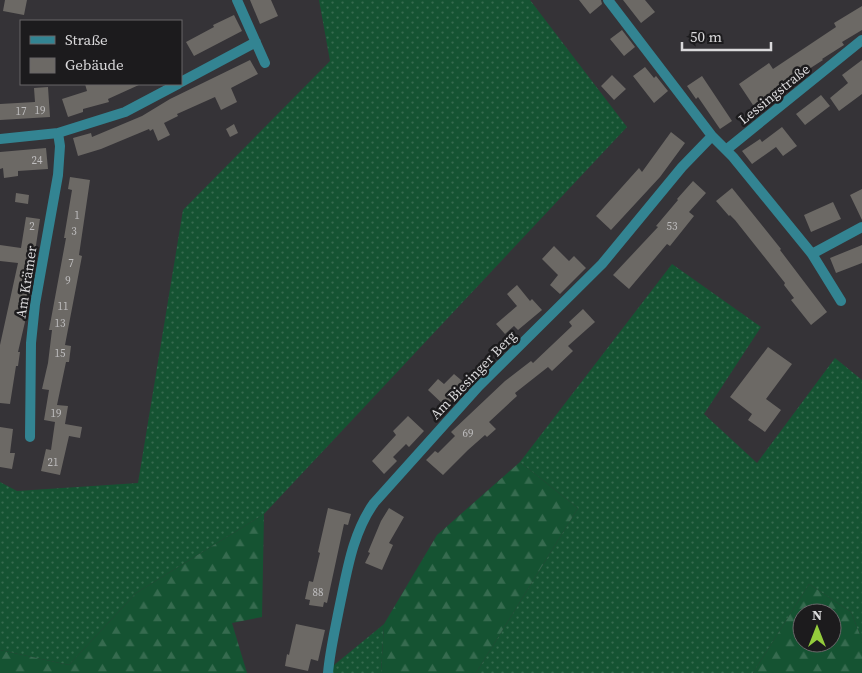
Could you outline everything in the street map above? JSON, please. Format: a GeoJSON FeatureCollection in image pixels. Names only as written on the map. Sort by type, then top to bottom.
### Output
{"type":"FeatureCollection","features":[{"type":"Feature","properties":{"kind":"street"},"geometry":{"type":"LineString","coordinates":[[237,0],[266,63]]}},
{"type":"Feature","properties":{"kind":"street"},"geometry":{"type":"LineString","coordinates":[[608,0],[712,136],[733,157],[812,254],[841,301]]}},
{"type":"Feature","properties":{"kind":"street","name":"Lessingstraße"},"geometry":{"type":"LineString","coordinates":[[726,150],[862,40]]}},
{"type":"Feature","properties":{"kind":"street"},"geometry":{"type":"LineString","coordinates":[[182,82],[256,42]]}},
{"type":"Feature","properties":{"kind":"street"},"geometry":{"type":"LineString","coordinates":[[0,139],[58,132],[125,112],[176,85]]}},
{"type":"Feature","properties":{"kind":"street","name":"Am Krämer"},"geometry":{"type":"LineString","coordinates":[[30,438],[31,343],[35,304],[58,175],[60,146],[58,132]]}},
{"type":"Feature","properties":{"kind":"street","name":"Am Biesinger Berg"},"geometry":{"type":"LineString","coordinates":[[328,673],[329,657],[347,570],[364,518],[374,503],[480,386],[602,264],[682,167],[712,136]]}},
{"type":"Feature","properties":{"kind":"street"},"geometry":{"type":"LineString","coordinates":[[812,254],[862,227]]}},
{"type":"Feature","properties":{"kind":"green space"},"geometry":{"type":"Polygon","coordinates":[[[319,0],[530,0],[627,127],[264,514],[136,593],[69,665],[0,650],[0,482],[17,491],[138,483],[183,210],[330,61],[319,0]]]}},
{"type":"Feature","properties":{"kind":"green space"},"geometry":{"type":"Polygon","coordinates":[[[672,264],[761,327],[704,414],[757,463],[835,358],[862,380],[862,640],[851,612],[842,606],[842,603],[838,603],[809,584],[797,603],[792,603],[792,611],[753,673],[476,673],[578,508],[520,462],[672,264]]]}},
{"type":"Feature","properties":{"kind":"green space"},"geometry":{"type":"Polygon","coordinates":[[[520,462],[578,508],[476,673],[381,673],[384,624],[437,535],[520,462]]]}},
{"type":"Feature","properties":{"kind":"green space"},"geometry":{"type":"Polygon","coordinates":[[[264,514],[262,617],[232,623],[247,673],[0,673],[0,650],[69,665],[136,593],[264,514]]]}},
{"type":"Feature","properties":{"kind":"green space"},"geometry":{"type":"Polygon","coordinates":[[[809,584],[838,603],[797,603],[809,584]]]}},
{"type":"Feature","properties":{"kind":"green space"},"geometry":{"type":"Polygon","coordinates":[[[842,606],[851,612],[862,640],[862,673],[753,673],[792,611],[792,653],[842,653],[842,606]]]}},
{"type":"Feature","properties":{"kind":"green space"},"geometry":{"type":"Polygon","coordinates":[[[384,624],[381,673],[328,673],[328,670],[384,624]]]}},
{"type":"Feature","properties":{"kind":"building"},"geometry":{"type":"Polygon","coordinates":[[[5,0],[27,0],[24,15],[3,11],[5,0]]]}},
{"type":"Feature","properties":{"kind":"building"},"geometry":{"type":"Polygon","coordinates":[[[250,0],[271,0],[278,16],[260,24],[250,0]]]}},
{"type":"Feature","properties":{"kind":"building"},"geometry":{"type":"Polygon","coordinates":[[[579,0],[601,0],[602,4],[590,14],[579,0]]]}},
{"type":"Feature","properties":{"kind":"building"},"geometry":{"type":"Polygon","coordinates":[[[623,0],[645,0],[655,12],[641,23],[623,0]]]}},
{"type":"Feature","properties":{"kind":"building"},"geometry":{"type":"Polygon","coordinates":[[[862,6],[862,30],[842,42],[844,45],[823,60],[753,105],[739,84],[769,63],[773,69],[836,27],[834,23],[862,6]]]}},
{"type":"Feature","properties":{"kind":"building"},"geometry":{"type":"Polygon","coordinates":[[[234,15],[242,31],[194,56],[186,42],[214,27],[213,25],[234,15]]]}},
{"type":"Feature","properties":{"kind":"building"},"geometry":{"type":"Polygon","coordinates":[[[622,30],[635,47],[624,56],[610,39],[622,30]]]}},
{"type":"Feature","properties":{"kind":"building"},"geometry":{"type":"Polygon","coordinates":[[[250,60],[258,74],[231,88],[237,102],[221,110],[215,97],[177,114],[178,116],[164,123],[170,135],[158,141],[153,129],[150,131],[149,129],[101,149],[78,156],[73,138],[91,133],[92,137],[142,116],[170,99],[250,60]]]}},
{"type":"Feature","properties":{"kind":"building"},"geometry":{"type":"Polygon","coordinates":[[[862,60],[862,94],[839,111],[830,98],[848,83],[842,75],[862,60]]]}},
{"type":"Feature","properties":{"kind":"building"},"geometry":{"type":"Polygon","coordinates":[[[645,67],[654,78],[656,76],[668,91],[654,103],[633,76],[645,67]]]}},
{"type":"Feature","properties":{"kind":"building"},"geometry":{"type":"Polygon","coordinates":[[[612,75],[626,89],[614,100],[601,86],[612,75]]]}},
{"type":"Feature","properties":{"kind":"building"},"geometry":{"type":"Polygon","coordinates":[[[702,76],[732,121],[720,129],[698,97],[696,99],[687,86],[702,76]]]}},
{"type":"Feature","properties":{"kind":"building"},"geometry":{"type":"Polygon","coordinates":[[[85,85],[139,85],[108,99],[109,102],[83,109],[83,112],[68,117],[62,99],[87,91],[85,85]]]}},
{"type":"Feature","properties":{"kind":"building"},"geometry":{"type":"Polygon","coordinates":[[[48,87],[50,117],[0,120],[0,104],[35,102],[34,88],[48,87]]]}},
{"type":"Feature","properties":{"kind":"building"},"geometry":{"type":"Polygon","coordinates":[[[821,95],[830,106],[805,125],[796,114],[821,95]]]}},
{"type":"Feature","properties":{"kind":"building"},"geometry":{"type":"Polygon","coordinates":[[[234,124],[238,133],[230,137],[226,129],[234,124]]]}},
{"type":"Feature","properties":{"kind":"building"},"geometry":{"type":"Polygon","coordinates":[[[782,127],[797,146],[783,156],[776,147],[752,164],[742,151],[760,139],[762,142],[782,127]]]}},
{"type":"Feature","properties":{"kind":"building"},"geometry":{"type":"Polygon","coordinates":[[[671,132],[685,143],[660,177],[611,230],[596,216],[639,168],[642,172],[671,132]]]}},
{"type":"Feature","properties":{"kind":"building"},"geometry":{"type":"Polygon","coordinates":[[[46,148],[48,169],[18,171],[18,176],[4,178],[3,168],[0,169],[0,152],[46,148]]]}},
{"type":"Feature","properties":{"kind":"building"},"geometry":{"type":"Polygon","coordinates":[[[70,177],[90,180],[79,255],[82,256],[65,345],[71,346],[69,362],[66,362],[57,405],[68,406],[65,424],[82,427],[80,438],[69,436],[60,475],[41,471],[46,449],[51,450],[55,422],[44,420],[49,390],[42,389],[48,363],[52,330],[49,330],[66,238],[64,238],[72,190],[68,189],[70,177]]]}},
{"type":"Feature","properties":{"kind":"building"},"geometry":{"type":"Polygon","coordinates":[[[693,181],[706,193],[689,212],[694,216],[670,246],[667,244],[629,289],[613,275],[658,227],[656,226],[693,181]]]}},
{"type":"Feature","properties":{"kind":"building"},"geometry":{"type":"Polygon","coordinates":[[[732,188],[781,249],[827,312],[811,325],[791,300],[794,298],[784,285],[785,283],[735,220],[716,201],[732,188]]]}},
{"type":"Feature","properties":{"kind":"building"},"geometry":{"type":"Polygon","coordinates":[[[862,189],[862,220],[850,195],[862,189]]]}},
{"type":"Feature","properties":{"kind":"building"},"geometry":{"type":"Polygon","coordinates":[[[16,193],[29,195],[28,204],[15,202],[16,193]]]}},
{"type":"Feature","properties":{"kind":"building"},"geometry":{"type":"Polygon","coordinates":[[[833,202],[841,219],[811,232],[804,215],[833,202]]]}},
{"type":"Feature","properties":{"kind":"building"},"geometry":{"type":"Polygon","coordinates":[[[26,217],[40,219],[33,265],[35,266],[25,307],[28,307],[28,309],[18,352],[20,352],[18,366],[16,366],[10,404],[0,403],[0,345],[18,263],[0,261],[0,245],[21,248],[26,217]]]}},
{"type":"Feature","properties":{"kind":"building"},"geometry":{"type":"Polygon","coordinates":[[[862,245],[862,263],[836,273],[830,258],[862,245]]]}},
{"type":"Feature","properties":{"kind":"building"},"geometry":{"type":"Polygon","coordinates":[[[554,246],[569,261],[574,256],[586,268],[560,294],[550,285],[558,275],[542,259],[554,246]]]}},
{"type":"Feature","properties":{"kind":"building"},"geometry":{"type":"Polygon","coordinates":[[[517,285],[530,301],[532,299],[542,310],[518,330],[514,326],[505,334],[496,324],[517,306],[507,294],[517,285]]]}},
{"type":"Feature","properties":{"kind":"building"},"geometry":{"type":"Polygon","coordinates":[[[583,309],[595,322],[568,346],[573,351],[552,371],[548,367],[515,393],[517,396],[489,422],[496,429],[487,437],[485,435],[443,475],[426,460],[435,451],[438,453],[455,436],[451,432],[505,381],[531,361],[533,363],[572,326],[569,322],[583,309]]]}},
{"type":"Feature","properties":{"kind":"building"},"geometry":{"type":"Polygon","coordinates":[[[768,347],[792,364],[766,399],[781,410],[765,432],[748,420],[752,414],[730,397],[768,347]]]}},
{"type":"Feature","properties":{"kind":"building"},"geometry":{"type":"Polygon","coordinates":[[[454,374],[467,385],[446,407],[428,390],[438,379],[444,384],[454,374]]]}},
{"type":"Feature","properties":{"kind":"building"},"geometry":{"type":"Polygon","coordinates":[[[408,416],[424,431],[409,447],[406,444],[393,457],[397,461],[384,474],[372,461],[396,435],[393,431],[408,416]]]}},
{"type":"Feature","properties":{"kind":"building"},"geometry":{"type":"Polygon","coordinates":[[[0,427],[13,429],[10,453],[15,453],[12,469],[0,467],[0,427]]]}},
{"type":"Feature","properties":{"kind":"building"},"geometry":{"type":"Polygon","coordinates":[[[328,508],[351,514],[348,525],[344,524],[327,603],[324,602],[323,607],[309,605],[310,600],[305,599],[309,581],[313,582],[328,508]]]}},
{"type":"Feature","properties":{"kind":"building"},"geometry":{"type":"Polygon","coordinates":[[[389,508],[404,517],[389,543],[393,545],[382,570],[365,563],[381,521],[389,508]]]}},
{"type":"Feature","properties":{"kind":"building"},"geometry":{"type":"Polygon","coordinates":[[[296,624],[325,630],[318,661],[311,659],[308,671],[285,666],[296,624]]]}}]}
